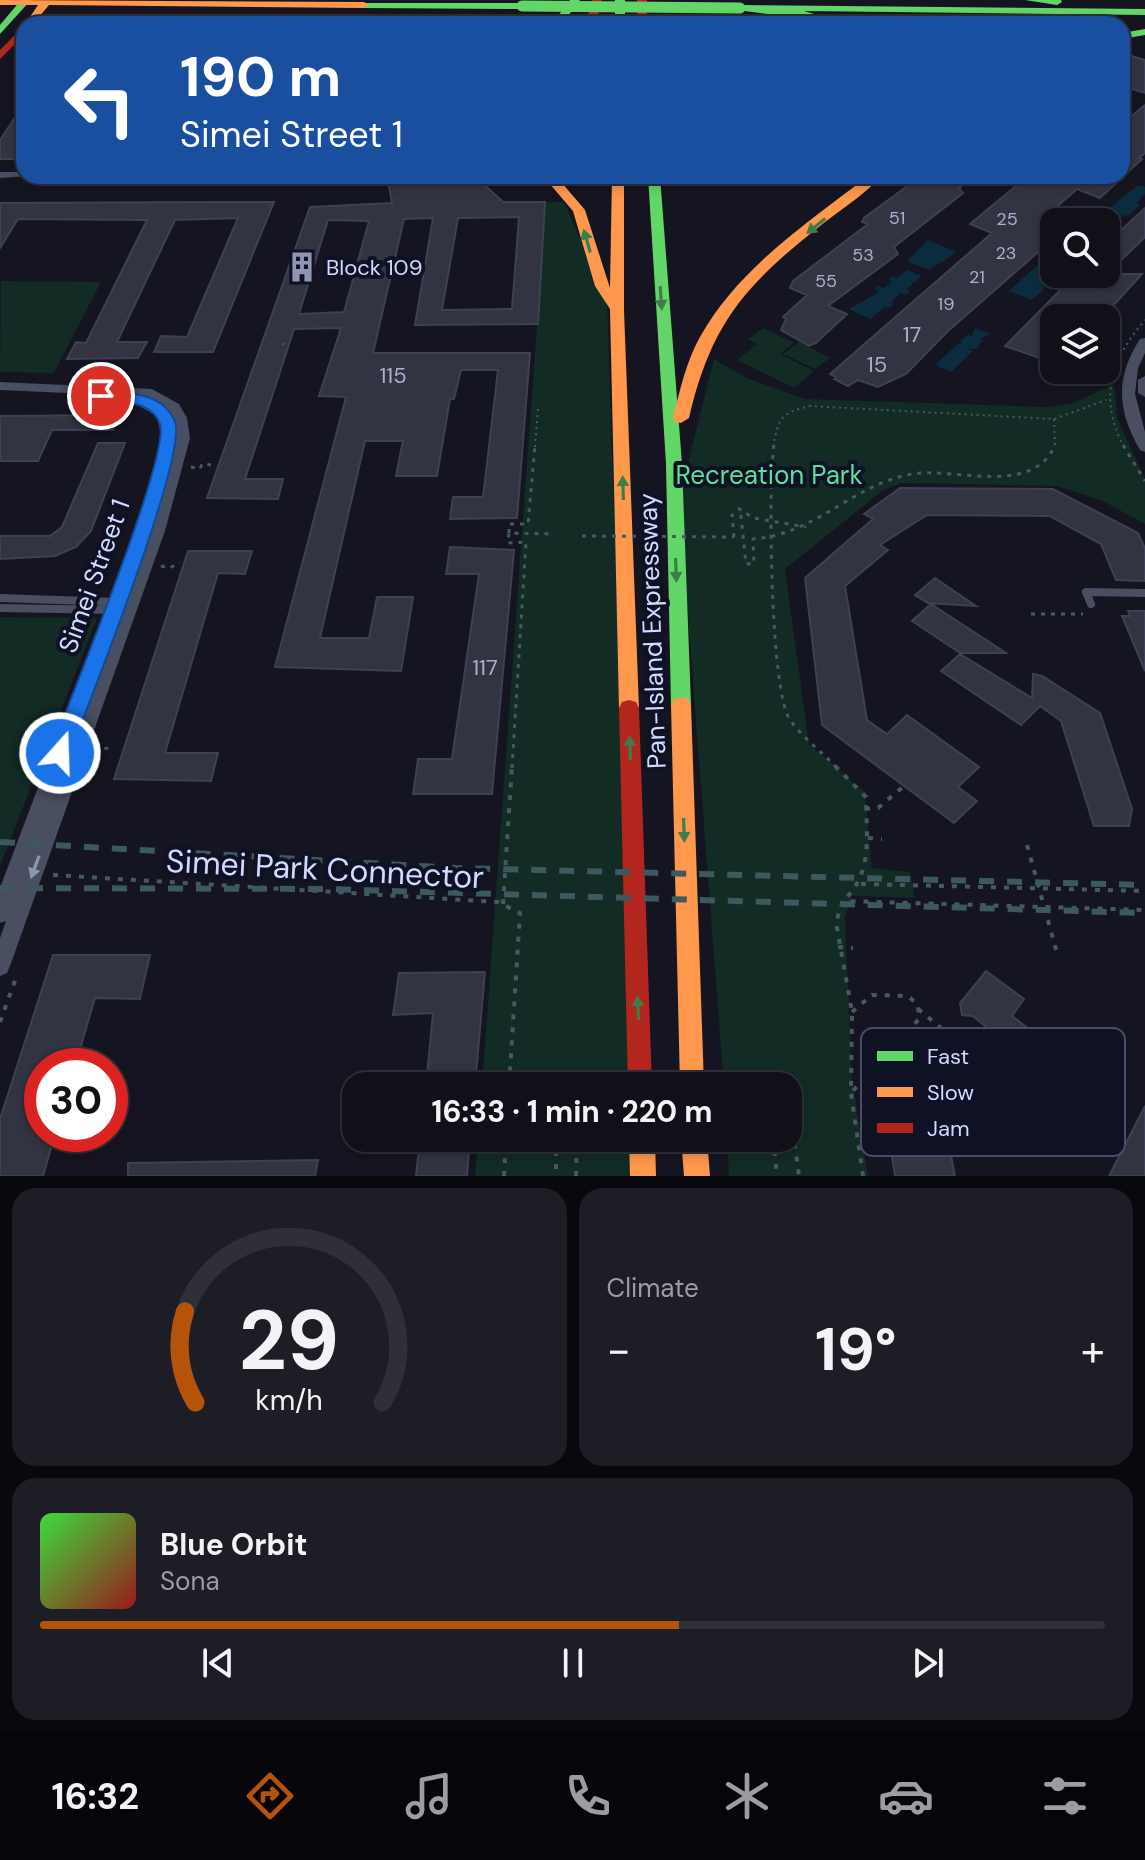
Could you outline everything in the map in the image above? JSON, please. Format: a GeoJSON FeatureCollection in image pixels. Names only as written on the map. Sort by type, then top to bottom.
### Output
{"type":"FeatureCollection","features":[{"type":"Feature","properties":{"kind":"main road"},"geometry":{"type":"LineString","coordinates":[[839,0],[1145,1]]}},
{"type":"Feature","properties":{"kind":"main road"},"geometry":{"type":"LineString","coordinates":[[1030,0],[1057,2]]}},
{"type":"Feature","properties":{"kind":"main road"},"geometry":{"type":"LineString","coordinates":[[0,31],[18,13],[48,1],[152,7],[522,6],[1145,12]]}},
{"type":"Feature","properties":{"kind":"main road"},"geometry":{"type":"LineString","coordinates":[[18,13],[48,12],[86,3]]}},
{"type":"Feature","properties":{"kind":"main road"},"geometry":{"type":"LineString","coordinates":[[740,8],[810,16]]}},
{"type":"Feature","properties":{"kind":"main road"},"geometry":{"type":"LineString","coordinates":[[0,56],[16,18]]}},
{"type":"Feature","properties":{"kind":"main road"},"geometry":{"type":"LineString","coordinates":[[556,184],[579,210],[602,286],[617,310]]}},
{"type":"Feature","properties":{"kind":"main road","name":"Pan-Island Expressway"},"geometry":{"type":"LineString","coordinates":[[618,184],[617,310],[640,1072]]}},
{"type":"Feature","properties":{"kind":"main road","name":"Pan-Island Expressway"},"geometry":{"type":"LineString","coordinates":[[655,184],[674,464],[692,1072]]}},
{"type":"Feature","properties":{"kind":"main road"},"geometry":{"type":"LineString","coordinates":[[674,464],[686,382],[714,320],[746,285],[866,184]]}},
{"type":"Feature","properties":{"kind":"main road"},"geometry":{"type":"LineString","coordinates":[[642,1152],[643,1176]]}},
{"type":"Feature","properties":{"kind":"main road"},"geometry":{"type":"LineString","coordinates":[[695,1152],[697,1176]]}},
{"type":"Feature","properties":{"kind":"street"},"geometry":{"type":"LineString","coordinates":[[1144,344],[1128,370],[1127,384],[1129,403],[1145,447]]}},
{"type":"Feature","properties":{"kind":"street"},"geometry":{"type":"LineString","coordinates":[[1145,380],[1145,393]]}},
{"type":"Feature","properties":{"kind":"street","name":"Simei Street 1"},"geometry":{"type":"LineString","coordinates":[[0,386],[129,388],[147,392],[174,407],[180,418],[183,438],[157,531],[121,606],[0,914]]}},
{"type":"Feature","properties":{"kind":"street","name":"Simei Street 1"},"geometry":{"type":"LineString","coordinates":[[0,394],[124,396],[153,405],[167,422],[169,440],[121,606],[0,966]]}},
{"type":"Feature","properties":{"kind":"lane"},"geometry":{"type":"LineString","coordinates":[[1091,604],[1086,592],[1145,593]]}},
{"type":"Feature","properties":{"kind":"lane"},"geometry":{"type":"LineString","coordinates":[[0,598],[121,606]]}},
{"type":"Feature","properties":{"kind":"lane"},"geometry":{"type":"LineString","coordinates":[[0,608],[121,606]]}},
{"type":"Feature","properties":{"kind":"path"},"geometry":{"type":"LineString","coordinates":[[863,1176],[851,1093],[852,1012],[838,947],[836,922],[843,901],[861,884],[867,862],[865,809],[862,791],[788,718],[774,652],[771,523],[775,432],[788,411],[810,406],[1054,419],[1094,407],[1106,400]]}},
{"type":"Feature","properties":{"kind":"path"},"geometry":{"type":"LineString","coordinates":[[503,904],[526,542],[508,543],[509,524],[528,524],[538,409]]}},
{"type":"Feature","properties":{"kind":"path"},"geometry":{"type":"LineString","coordinates":[[582,536],[734,537],[732,515],[741,516],[746,564],[754,563],[753,539],[771,539],[810,528],[898,477],[922,472],[1028,472],[1055,451],[1059,435],[1054,419]]}},
{"type":"Feature","properties":{"kind":"path"},"geometry":{"type":"LineString","coordinates":[[190,464],[192,469],[211,465]]}},
{"type":"Feature","properties":{"kind":"path"},"geometry":{"type":"LineString","coordinates":[[738,508],[753,518],[771,523],[810,528]]}},
{"type":"Feature","properties":{"kind":"path"},"geometry":{"type":"LineString","coordinates":[[509,533],[552,534]]}},
{"type":"Feature","properties":{"kind":"path"},"geometry":{"type":"LineString","coordinates":[[160,562],[162,567],[169,568],[180,563]]}},
{"type":"Feature","properties":{"kind":"path"},"geometry":{"type":"LineString","coordinates":[[1031,614],[1095,614]]}},
{"type":"Feature","properties":{"kind":"path"},"geometry":{"type":"LineString","coordinates":[[92,753],[103,748],[112,749]]}},
{"type":"Feature","properties":{"kind":"path"},"geometry":{"type":"LineString","coordinates":[[865,809],[878,808],[904,786]]}},
{"type":"Feature","properties":{"kind":"path"},"geometry":{"type":"LineString","coordinates":[[868,838],[882,839]]}},
{"type":"Feature","properties":{"kind":"path"},"geometry":{"type":"LineString","coordinates":[[1027,845],[1041,907],[1057,953]]}},
{"type":"Feature","properties":{"kind":"path","name":"Simei Park Connector"},"geometry":{"type":"LineString","coordinates":[[32,875],[503,904],[520,913],[510,1072]]}},
{"type":"Feature","properties":{"kind":"path"},"geometry":{"type":"LineString","coordinates":[[861,884],[1145,891]]}},
{"type":"Feature","properties":{"kind":"path"},"geometry":{"type":"LineString","coordinates":[[843,901],[1145,910]]}},
{"type":"Feature","properties":{"kind":"path"},"geometry":{"type":"LineString","coordinates":[[838,947],[853,948]]}},
{"type":"Feature","properties":{"kind":"path"},"geometry":{"type":"LineString","coordinates":[[852,1012],[872,995],[908,996],[940,1028]]}},
{"type":"Feature","properties":{"kind":"path"},"geometry":{"type":"LineString","coordinates":[[914,1028],[919,1019],[918,1009]]}},
{"type":"Feature","properties":{"kind":"path"},"geometry":{"type":"LineString","coordinates":[[851,1093],[861,1083]]}},
{"type":"Feature","properties":{"kind":"path"},"geometry":{"type":"LineString","coordinates":[[504,1176],[505,1152]]}},
{"type":"Feature","properties":{"kind":"path"},"geometry":{"type":"LineString","coordinates":[[556,1152],[556,1176]]}},
{"type":"Feature","properties":{"kind":"path"},"geometry":{"type":"LineString","coordinates":[[576,1176],[577,1152]]}},
{"type":"Feature","properties":{"kind":"path"},"geometry":{"type":"LineString","coordinates":[[774,1152],[777,1176]]}},
{"type":"Feature","properties":{"kind":"path"},"geometry":{"type":"LineString","coordinates":[[796,1152],[799,1176]]}},
{"type":"Feature","properties":{"kind":"green space"},"geometry":{"type":"Polygon","coordinates":[[[546,202],[564,202],[607,299],[633,1072],[483,1072],[546,202]]]}},
{"type":"Feature","properties":{"kind":"green space"},"geometry":{"type":"Polygon","coordinates":[[[1,281],[101,282],[54,373],[0,372],[1,281]]]}},
{"type":"Feature","properties":{"kind":"green space"},"geometry":{"type":"Polygon","coordinates":[[[763,328],[794,343],[780,354],[814,371],[794,388],[737,360],[757,344],[748,339],[763,328]]]}},
{"type":"Feature","properties":{"kind":"green space"},"geometry":{"type":"Polygon","coordinates":[[[799,342],[830,358],[815,369],[783,354],[799,342]]]}},
{"type":"Feature","properties":{"kind":"green space","name":"Recreation Park"},"geometry":{"type":"Polygon","coordinates":[[[714,359],[747,378],[805,399],[1046,407],[1073,403],[1114,384],[1117,418],[1145,480],[1145,524],[1103,501],[1057,486],[902,483],[882,491],[785,569],[809,744],[865,792],[872,868],[910,872],[915,898],[852,896],[845,917],[852,1081],[861,1134],[861,1156],[865,1156],[868,1176],[729,1176],[728,1152],[802,1152],[802,1072],[723,1072],[679,499],[714,359]]]}},
{"type":"Feature","properties":{"kind":"green space"},"geometry":{"type":"Polygon","coordinates":[[[0,617],[97,618],[0,866],[0,617]]]}},
{"type":"Feature","properties":{"kind":"green space"},"geometry":{"type":"Polygon","coordinates":[[[477,1152],[634,1152],[635,1176],[475,1176],[477,1152]]]}},
{"type":"Feature","properties":{"kind":"water"},"geometry":{"type":"Polygon","coordinates":[[[1138,185],[1145,187],[1145,194],[1136,203],[1140,205],[1128,216],[1120,218],[1120,208],[1110,208],[1138,185]]]}},
{"type":"Feature","properties":{"kind":"water"},"geometry":{"type":"Polygon","coordinates":[[[928,240],[957,252],[929,270],[907,261],[928,240]]]}},
{"type":"Feature","properties":{"kind":"water"},"geometry":{"type":"Polygon","coordinates":[[[1040,263],[1040,288],[1045,288],[1032,300],[1009,291],[1040,263]]]}},
{"type":"Feature","properties":{"kind":"water"},"geometry":{"type":"Polygon","coordinates":[[[907,270],[922,276],[906,289],[910,291],[905,295],[901,293],[891,302],[894,304],[889,308],[885,307],[870,319],[849,309],[879,292],[875,289],[878,286],[884,288],[892,282],[888,279],[892,276],[897,278],[907,270]]]}},
{"type":"Feature","properties":{"kind":"water"},"geometry":{"type":"Polygon","coordinates":[[[975,328],[991,334],[980,339],[983,341],[976,349],[970,349],[973,351],[951,372],[935,365],[958,344],[962,344],[960,342],[968,334],[972,336],[975,328]]]}},
{"type":"Feature","properties":{"kind":"building"},"geometry":{"type":"Polygon","coordinates":[[[1130,55],[1145,60],[1145,93],[1130,88],[1130,55]]]}},
{"type":"Feature","properties":{"kind":"building"},"geometry":{"type":"Polygon","coordinates":[[[1145,105],[1145,153],[1130,170],[1130,117],[1145,105]]]}},
{"type":"Feature","properties":{"kind":"building"},"geometry":{"type":"Polygon","coordinates":[[[16,116],[16,159],[0,159],[0,140],[16,116]]]}},
{"type":"Feature","properties":{"kind":"building"},"geometry":{"type":"Polygon","coordinates":[[[388,184],[484,184],[503,202],[545,202],[538,324],[415,325],[433,218],[404,219],[373,353],[530,353],[517,518],[450,519],[453,497],[483,497],[498,370],[461,370],[454,399],[450,399],[437,476],[396,476],[403,441],[365,441],[320,638],[369,638],[377,597],[413,597],[401,671],[275,667],[346,397],[319,396],[341,328],[294,329],[245,479],[283,479],[278,499],[207,498],[310,207],[392,203],[388,184]],[[519,217],[458,218],[442,310],[512,309],[519,217]],[[328,220],[299,314],[344,312],[369,221],[328,220]]]}},
{"type":"Feature","properties":{"kind":"building"},"geometry":{"type":"Polygon","coordinates":[[[910,184],[964,184],[959,188],[963,193],[894,247],[898,254],[828,306],[847,314],[816,343],[809,346],[781,330],[786,319],[783,317],[807,295],[790,288],[793,281],[868,224],[862,222],[910,184]]]}},
{"type":"Feature","properties":{"kind":"building"},"geometry":{"type":"Polygon","coordinates":[[[1018,184],[1115,184],[1100,198],[1077,189],[1055,208],[1040,208],[1040,250],[948,331],[906,374],[878,387],[858,380],[848,386],[834,379],[836,377],[830,374],[992,233],[970,224],[1018,184]]]}},
{"type":"Feature","properties":{"kind":"building"},"geometry":{"type":"Polygon","coordinates":[[[274,202],[213,352],[154,352],[161,336],[187,337],[238,218],[175,220],[117,342],[147,342],[138,358],[67,359],[76,342],[86,343],[147,220],[18,219],[0,248],[0,203],[274,202]]]}},
{"type":"Feature","properties":{"kind":"building"},"geometry":{"type":"Polygon","coordinates":[[[1145,208],[1145,237],[1120,261],[1120,231],[1145,208]]]}},
{"type":"Feature","properties":{"kind":"building"},"geometry":{"type":"Polygon","coordinates":[[[1120,274],[1142,274],[1115,304],[1046,304],[1062,288],[1120,288],[1120,274]]]}},
{"type":"Feature","properties":{"kind":"building"},"geometry":{"type":"Polygon","coordinates":[[[1040,311],[1040,358],[1005,346],[1040,311]]]}},
{"type":"Feature","properties":{"kind":"building"},"geometry":{"type":"Polygon","coordinates":[[[119,415],[113,430],[52,430],[38,461],[0,461],[0,416],[119,415]]]}},
{"type":"Feature","properties":{"kind":"building"},"geometry":{"type":"Polygon","coordinates":[[[98,443],[125,443],[91,531],[76,547],[55,556],[0,559],[0,536],[50,536],[62,527],[98,443]]]}},
{"type":"Feature","properties":{"kind":"building"},"geometry":{"type":"Polygon","coordinates":[[[900,488],[1053,489],[1138,533],[1145,548],[1145,581],[1116,580],[1101,544],[1050,516],[927,515],[880,545],[888,550],[845,586],[867,720],[887,734],[907,715],[979,767],[958,787],[977,801],[954,823],[822,725],[805,578],[873,519],[864,514],[900,488]]]}},
{"type":"Feature","properties":{"kind":"building"},"geometry":{"type":"Polygon","coordinates":[[[450,547],[514,550],[492,794],[413,794],[418,759],[452,759],[479,574],[446,574],[450,547]]]}},
{"type":"Feature","properties":{"kind":"building"},"geometry":{"type":"Polygon","coordinates":[[[188,551],[252,551],[245,574],[218,573],[165,753],[218,753],[211,781],[114,779],[188,551]]]}},
{"type":"Feature","properties":{"kind":"building"},"geometry":{"type":"Polygon","coordinates":[[[935,578],[976,606],[928,603],[915,595],[935,578]]]}},
{"type":"Feature","properties":{"kind":"building"},"geometry":{"type":"Polygon","coordinates":[[[931,604],[1006,653],[960,653],[912,621],[931,604]]]}},
{"type":"Feature","properties":{"kind":"building"},"geometry":{"type":"Polygon","coordinates":[[[1128,611],[1145,611],[1145,671],[1122,616],[1130,616],[1128,611]]]}},
{"type":"Feature","properties":{"kind":"building"},"geometry":{"type":"Polygon","coordinates":[[[960,654],[1032,698],[1033,674],[1042,676],[1100,713],[1132,809],[1129,826],[1094,826],[1061,721],[1040,706],[1021,725],[941,671],[960,654]]]}},
{"type":"Feature","properties":{"kind":"building"},"geometry":{"type":"Polygon","coordinates":[[[53,955],[150,955],[140,999],[95,998],[80,1048],[24,1048],[24,1152],[50,1152],[43,1176],[0,1176],[0,1119],[53,955]]]}},
{"type":"Feature","properties":{"kind":"building"},"geometry":{"type":"Polygon","coordinates":[[[986,971],[1024,999],[1012,1016],[1027,1028],[985,1028],[973,1016],[962,1015],[960,1003],[986,971]]]}},
{"type":"Feature","properties":{"kind":"building"},"geometry":{"type":"Polygon","coordinates":[[[485,972],[476,1072],[427,1072],[433,1013],[393,1015],[399,973],[485,972]]]}},
{"type":"Feature","properties":{"kind":"building"},"geometry":{"type":"Polygon","coordinates":[[[1145,1106],[1145,1176],[1109,1176],[1119,1156],[1125,1156],[1125,1145],[1145,1106]]]}},
{"type":"Feature","properties":{"kind":"building"},"geometry":{"type":"Polygon","coordinates":[[[419,1152],[469,1152],[467,1176],[416,1176],[419,1152]]]}},
{"type":"Feature","properties":{"kind":"building"},"geometry":{"type":"Polygon","coordinates":[[[892,1156],[951,1156],[955,1176],[895,1176],[892,1156]]]}},
{"type":"Feature","properties":{"kind":"building"},"geometry":{"type":"Polygon","coordinates":[[[318,1160],[315,1176],[128,1176],[128,1163],[318,1160]]]}},
{"type":"Feature","properties":{"kind":"railway"},"geometry":{"type":"LineString","coordinates":[[0,842],[456,868],[1145,885]]}},
{"type":"Feature","properties":{"kind":"railway"},"geometry":{"type":"LineString","coordinates":[[0,888],[325,889],[1145,913]]}},
{"type":"Feature","properties":{"kind":"traffic: fast"},"geometry":{"type":"LineString","coordinates":[[0,31],[26,0]]}},
{"type":"Feature","properties":{"kind":"traffic: fast"},"geometry":{"type":"LineString","coordinates":[[563,16],[575,0]]}},
{"type":"Feature","properties":{"kind":"traffic: fast"},"geometry":{"type":"LineString","coordinates":[[620,0],[620,16]]}},
{"type":"Feature","properties":{"kind":"traffic: fast"},"geometry":{"type":"LineString","coordinates":[[1030,0],[1057,2]]}},
{"type":"Feature","properties":{"kind":"traffic: fast"},"geometry":{"type":"LineString","coordinates":[[364,5],[522,6]]}},
{"type":"Feature","properties":{"kind":"traffic: fast"},"geometry":{"type":"LineString","coordinates":[[522,6],[740,8]]}},
{"type":"Feature","properties":{"kind":"traffic: fast"},"geometry":{"type":"LineString","coordinates":[[740,8],[810,16]]}},
{"type":"Feature","properties":{"kind":"traffic: fast"},"geometry":{"type":"LineString","coordinates":[[761,8],[1145,12]]}},
{"type":"Feature","properties":{"kind":"traffic: fast"},"geometry":{"type":"LineString","coordinates":[[1130,35],[1145,32]]}},
{"type":"Feature","properties":{"kind":"traffic: fast"},"geometry":{"type":"LineString","coordinates":[[655,184],[674,464],[681,705]]}},
{"type":"Feature","properties":{"kind":"traffic: slow"},"geometry":{"type":"LineString","coordinates":[[35,16],[48,0]]}},
{"type":"Feature","properties":{"kind":"traffic: slow"},"geometry":{"type":"LineString","coordinates":[[0,2],[364,5]]}},
{"type":"Feature","properties":{"kind":"traffic: slow"},"geometry":{"type":"LineString","coordinates":[[556,184],[579,210],[602,286],[614,306]]}},
{"type":"Feature","properties":{"kind":"traffic: slow"},"geometry":{"type":"LineString","coordinates":[[618,184],[617,310],[629,708]]}},
{"type":"Feature","properties":{"kind":"traffic: slow"},"geometry":{"type":"LineString","coordinates":[[681,418],[691,374],[707,337],[727,306],[780,252],[866,184]]}},
{"type":"Feature","properties":{"kind":"traffic: slow"},"geometry":{"type":"LineString","coordinates":[[681,705],[692,1072]]}},
{"type":"Feature","properties":{"kind":"traffic: slow"},"geometry":{"type":"LineString","coordinates":[[642,1152],[643,1176]]}},
{"type":"Feature","properties":{"kind":"traffic: slow"},"geometry":{"type":"LineString","coordinates":[[695,1152],[697,1176]]}},
{"type":"Feature","properties":{"kind":"traffic: jam"},"geometry":{"type":"LineString","coordinates":[[593,16],[597,0]]}},
{"type":"Feature","properties":{"kind":"traffic: jam"},"geometry":{"type":"LineString","coordinates":[[642,0],[642,16]]}},
{"type":"Feature","properties":{"kind":"traffic: jam"},"geometry":{"type":"LineString","coordinates":[[0,56],[16,38]]}},
{"type":"Feature","properties":{"kind":"traffic: jam"},"geometry":{"type":"LineString","coordinates":[[629,708],[640,1072]]}},
{"type":"Feature","properties":{"kind":"place","name":"Block 109"},"geometry":{"type":"Point","coordinates":[302,267]}},
{"type":"Feature","properties":{"kind":"route"},"geometry":{"type":"LineString","coordinates":[[60,753],[143,531],[169,440],[167,422],[153,405],[124,396],[101,396]]}}]}
